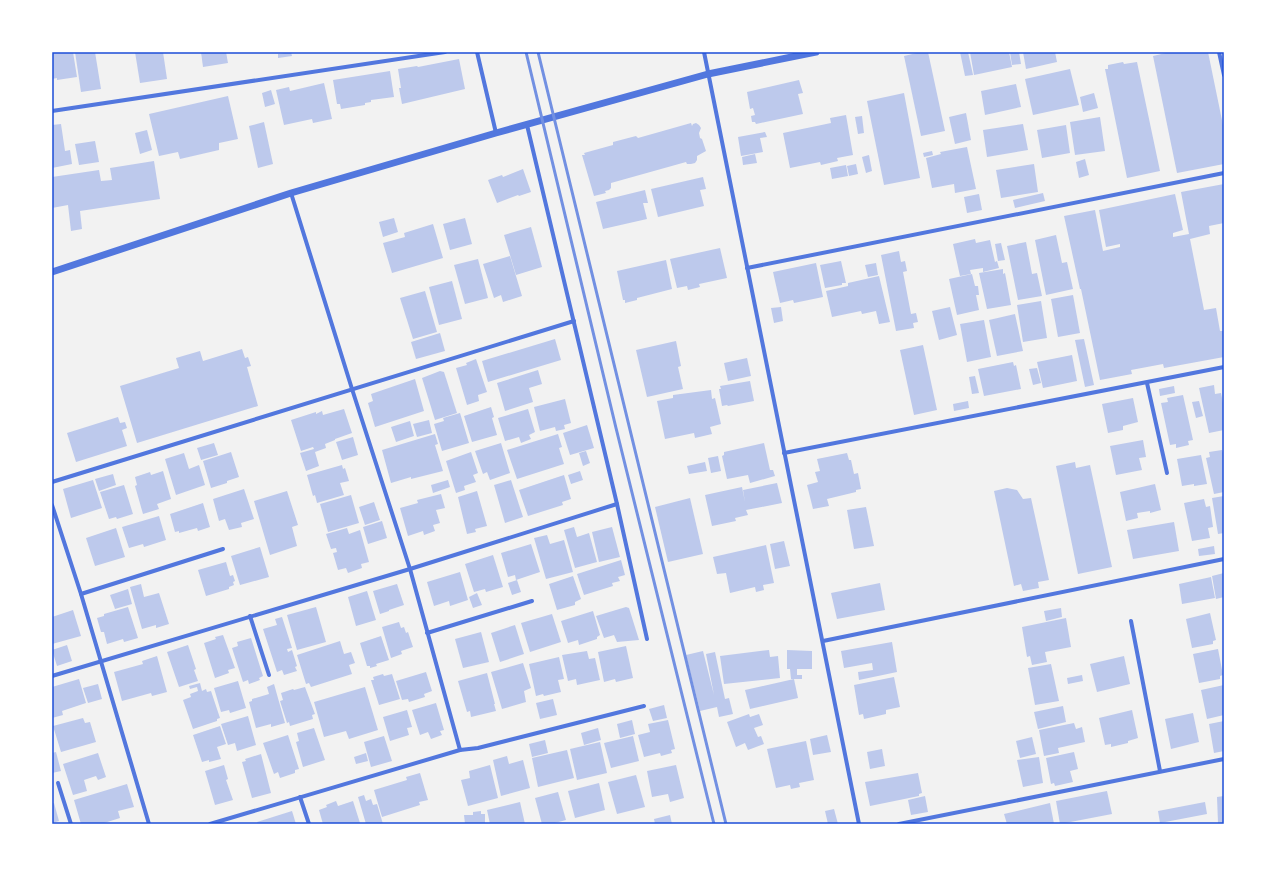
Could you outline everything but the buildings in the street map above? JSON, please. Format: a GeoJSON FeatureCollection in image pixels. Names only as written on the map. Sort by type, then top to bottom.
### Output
{"type":"FeatureCollection","features":[{"type":"Feature","properties":{"kind":"street"},"geometry":{"type":"LineString","coordinates":[[52,111],[445,52]]}},
{"type":"Feature","properties":{"kind":"street"},"geometry":{"type":"LineString","coordinates":[[477,52],[496,134]]}},
{"type":"Feature","properties":{"kind":"street"},"geometry":{"type":"LineString","coordinates":[[704,52],[859,824]]}},
{"type":"Feature","properties":{"kind":"street"},"geometry":{"type":"LineString","coordinates":[[52,272],[291,192],[708,74],[816,52]]}},
{"type":"Feature","properties":{"kind":"street"},"geometry":{"type":"LineString","coordinates":[[1219,52],[1224,75]]}},
{"type":"Feature","properties":{"kind":"street"},"geometry":{"type":"LineString","coordinates":[[527,125],[617,504],[647,639]]}},
{"type":"Feature","properties":{"kind":"street"},"geometry":{"type":"LineString","coordinates":[[747,268],[1224,174]]}},
{"type":"Feature","properties":{"kind":"street"},"geometry":{"type":"LineString","coordinates":[[291,192],[410,569],[460,750]]}},
{"type":"Feature","properties":{"kind":"street"},"geometry":{"type":"LineString","coordinates":[[52,482],[574,321]]}},
{"type":"Feature","properties":{"kind":"street"},"geometry":{"type":"LineString","coordinates":[[784,453],[1224,367]]}},
{"type":"Feature","properties":{"kind":"street"},"geometry":{"type":"LineString","coordinates":[[1147,383],[1167,473]]}},
{"type":"Feature","properties":{"kind":"street"},"geometry":{"type":"LineString","coordinates":[[52,504],[81,594],[148,824]]}},
{"type":"Feature","properties":{"kind":"street"},"geometry":{"type":"LineString","coordinates":[[52,676],[410,569],[617,504]]}},
{"type":"Feature","properties":{"kind":"street"},"geometry":{"type":"LineString","coordinates":[[81,594],[222,549]]}},
{"type":"Feature","properties":{"kind":"street"},"geometry":{"type":"LineString","coordinates":[[823,641],[1224,559]]}},
{"type":"Feature","properties":{"kind":"street"},"geometry":{"type":"LineString","coordinates":[[427,632],[532,601]]}},
{"type":"Feature","properties":{"kind":"street"},"geometry":{"type":"LineString","coordinates":[[250,616],[269,675]]}},
{"type":"Feature","properties":{"kind":"street"},"geometry":{"type":"LineString","coordinates":[[1131,621],[1160,771]]}},
{"type":"Feature","properties":{"kind":"street"},"geometry":{"type":"LineString","coordinates":[[210,824],[460,750],[478,748],[644,706]]}},
{"type":"Feature","properties":{"kind":"street"},"geometry":{"type":"LineString","coordinates":[[899,824],[1224,758]]}},
{"type":"Feature","properties":{"kind":"street"},"geometry":{"type":"LineString","coordinates":[[58,783],[71,824]]}},
{"type":"Feature","properties":{"kind":"street"},"geometry":{"type":"LineString","coordinates":[[300,797],[309,824]]}},
{"type":"Feature","properties":{"kind":"railway"},"geometry":{"type":"LineString","coordinates":[[526,52],[616,428],[714,824]]}},
{"type":"Feature","properties":{"kind":"railway"},"geometry":{"type":"LineString","coordinates":[[538,52],[726,824]]}}]}
